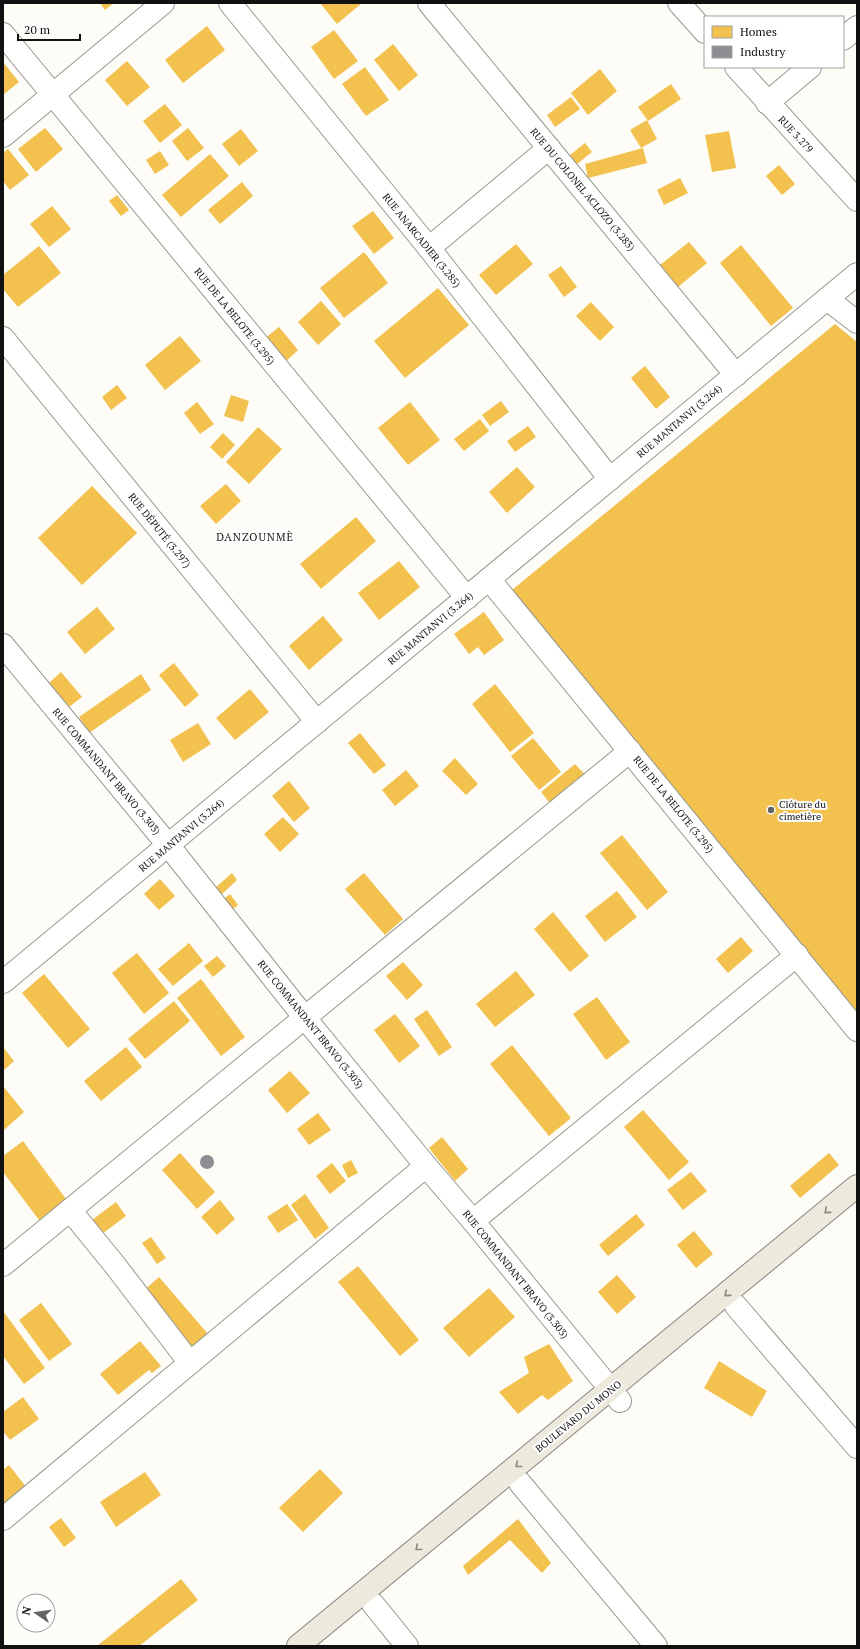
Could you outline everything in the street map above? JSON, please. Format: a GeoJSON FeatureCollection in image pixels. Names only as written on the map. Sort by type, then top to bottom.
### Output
{"type":"FeatureCollection","features":[{"type":"Feature","properties":{"kind":"main road","name":"BOULEVARD DU MONO"},"geometry":{"type":"LineString","coordinates":[[321,1646],[520,1483],[615,1395],[857,1186]]}},
{"type":"Feature","properties":{"kind":"main road","name":"BOULEVARD DU MONO"},"geometry":{"type":"LineString","coordinates":[[298,1646],[615,1395],[736,1306],[857,1206]]}},
{"type":"Feature","properties":{"kind":"street"},"geometry":{"type":"LineString","coordinates":[[3,136],[163,3]]}},
{"type":"Feature","properties":{"kind":"street","name":"RUE ANARCADIER (3.285)"},"geometry":{"type":"LineString","coordinates":[[230,3],[429,248],[610,479]]}},
{"type":"Feature","properties":{"kind":"street","name":"RUE DU COLONEL ACLOZO (3.283)"},"geometry":{"type":"LineString","coordinates":[[429,3],[736,375]]}},
{"type":"Feature","properties":{"kind":"street"},"geometry":{"type":"LineString","coordinates":[[679,3],[704,31]]}},
{"type":"Feature","properties":{"kind":"street"},"geometry":{"type":"LineString","coordinates":[[844,38],[857,27]]}},
{"type":"Feature","properties":{"kind":"street","name":"RUE DE LA BELOTE (3.295)"},"geometry":{"type":"LineString","coordinates":[[3,34],[467,598]]}},
{"type":"Feature","properties":{"kind":"street","name":"RUE 3.279"},"geometry":{"type":"LineString","coordinates":[[737,68],[767,103],[857,200]]}},
{"type":"Feature","properties":{"kind":"street"},"geometry":{"type":"LineString","coordinates":[[767,103],[809,68]]}},
{"type":"Feature","properties":{"kind":"street"},"geometry":{"type":"LineString","coordinates":[[429,248],[548,148]]}},
{"type":"Feature","properties":{"kind":"street","name":"RUE MANTANVI (3.264)"},"geometry":{"type":"LineString","coordinates":[[3,982],[857,274]]}},
{"type":"Feature","properties":{"kind":"street"},"geometry":{"type":"LineString","coordinates":[[828,299],[857,322]]}},
{"type":"Feature","properties":{"kind":"street","name":"RUE DÉPUTÉ (3.297)"},"geometry":{"type":"LineString","coordinates":[[3,338],[317,722]]}},
{"type":"Feature","properties":{"kind":"street","name":"RUE DE LA BELOTE (3.295)"},"geometry":{"type":"LineString","coordinates":[[489,579],[857,1030]]}},
{"type":"Feature","properties":{"kind":"street","name":"RUE COMMANDANT BRAVO (3.303)"},"geometry":{"type":"LineString","coordinates":[[3,646],[168,845],[305,1018],[426,1166],[473,1220],[615,1395]]}},
{"type":"Feature","properties":{"kind":"street"},"geometry":{"type":"LineString","coordinates":[[3,1265],[630,751]]}},
{"type":"Feature","properties":{"kind":"street"},"geometry":{"type":"LineString","coordinates":[[473,1220],[797,955]]}},
{"type":"Feature","properties":{"kind":"street"},"geometry":{"type":"LineString","coordinates":[[3,1518],[426,1166]]}},
{"type":"Feature","properties":{"kind":"street"},"geometry":{"type":"LineString","coordinates":[[70,1210],[114,1264],[190,1363]]}},
{"type":"Feature","properties":{"kind":"street"},"geometry":{"type":"LineString","coordinates":[[736,1306],[857,1447]]}},
{"type":"Feature","properties":{"kind":"street"},"geometry":{"type":"LineString","coordinates":[[520,1483],[656,1646]]}},
{"type":"Feature","properties":{"kind":"street"},"geometry":{"type":"LineString","coordinates":[[373,1604],[407,1646]]}},
{"type":"Feature","properties":{"kind":"building: Homes"},"geometry":{"type":"Polygon","coordinates":[[[100,3],[114,3],[105,10],[100,3]]]}},
{"type":"Feature","properties":{"kind":"building: Homes"},"geometry":{"type":"Polygon","coordinates":[[[320,3],[362,3],[337,24],[320,3]]]}},
{"type":"Feature","properties":{"kind":"building: Homes"},"geometry":{"type":"Polygon","coordinates":[[[207,26],[225,50],[183,83],[165,60],[207,26]]]}},
{"type":"Feature","properties":{"kind":"building: Homes"},"geometry":{"type":"Polygon","coordinates":[[[334,30],[358,61],[334,79],[311,47],[334,30]]]}},
{"type":"Feature","properties":{"kind":"building: Homes"},"geometry":{"type":"Polygon","coordinates":[[[393,44],[418,75],[399,91],[374,60],[393,44]]]}},
{"type":"Feature","properties":{"kind":"building: Homes"},"geometry":{"type":"Polygon","coordinates":[[[127,61],[150,87],[127,106],[105,80],[127,61]]]}},
{"type":"Feature","properties":{"kind":"building: Homes"},"geometry":{"type":"Polygon","coordinates":[[[3,62],[19,82],[3,95],[3,62]]]}},
{"type":"Feature","properties":{"kind":"building: Homes"},"geometry":{"type":"Polygon","coordinates":[[[365,67],[389,100],[366,116],[342,84],[365,67]]]}},
{"type":"Feature","properties":{"kind":"building: Homes"},"geometry":{"type":"Polygon","coordinates":[[[600,69],[617,91],[588,115],[571,93],[600,69]]]}},
{"type":"Feature","properties":{"kind":"building: Homes"},"geometry":{"type":"Polygon","coordinates":[[[671,84],[681,99],[648,121],[638,107],[671,84]]]}},
{"type":"Feature","properties":{"kind":"building: Homes"},"geometry":{"type":"Polygon","coordinates":[[[571,97],[580,109],[555,127],[547,115],[571,97]]]}},
{"type":"Feature","properties":{"kind":"building: Homes"},"geometry":{"type":"Polygon","coordinates":[[[165,104],[182,125],[160,143],[143,121],[165,104]]]}},
{"type":"Feature","properties":{"kind":"building: Homes"},"geometry":{"type":"Polygon","coordinates":[[[647,120],[657,139],[641,148],[630,130],[647,120]]]}},
{"type":"Feature","properties":{"kind":"building: Homes"},"geometry":{"type":"Polygon","coordinates":[[[45,128],[63,149],[36,172],[18,149],[45,128]]]}},
{"type":"Feature","properties":{"kind":"building: Homes"},"geometry":{"type":"Polygon","coordinates":[[[188,128],[204,148],[187,161],[172,141],[188,128]]]}},
{"type":"Feature","properties":{"kind":"building: Homes"},"geometry":{"type":"Polygon","coordinates":[[[241,129],[258,151],[239,166],[222,144],[241,129]]]}},
{"type":"Feature","properties":{"kind":"building: Homes"},"geometry":{"type":"Polygon","coordinates":[[[729,131],[736,168],[712,172],[705,135],[729,131]]]}},
{"type":"Feature","properties":{"kind":"building: Homes"},"geometry":{"type":"Polygon","coordinates":[[[585,143],[592,152],[577,164],[570,155],[585,143]]]}},
{"type":"Feature","properties":{"kind":"building: Homes"},"geometry":{"type":"Polygon","coordinates":[[[643,148],[647,163],[588,178],[585,164],[643,148]]]}},
{"type":"Feature","properties":{"kind":"building: Homes"},"geometry":{"type":"Polygon","coordinates":[[[8,149],[29,175],[10,190],[3,181],[3,153],[8,149]]]}},
{"type":"Feature","properties":{"kind":"building: Homes"},"geometry":{"type":"Polygon","coordinates":[[[160,151],[169,165],[155,174],[146,160],[160,151]]]}},
{"type":"Feature","properties":{"kind":"building: Homes"},"geometry":{"type":"Polygon","coordinates":[[[210,154],[229,176],[181,217],[162,195],[210,154]]]}},
{"type":"Feature","properties":{"kind":"building: Homes"},"geometry":{"type":"Polygon","coordinates":[[[779,165],[795,184],[782,195],[766,176],[779,165]]]}},
{"type":"Feature","properties":{"kind":"building: Homes"},"geometry":{"type":"Polygon","coordinates":[[[680,178],[688,193],[664,205],[657,190],[680,178]]]}},
{"type":"Feature","properties":{"kind":"building: Homes"},"geometry":{"type":"Polygon","coordinates":[[[242,182],[253,196],[220,224],[208,210],[242,182]]]}},
{"type":"Feature","properties":{"kind":"building: Homes"},"geometry":{"type":"Polygon","coordinates":[[[117,195],[129,210],[121,216],[109,201],[117,195]]]}},
{"type":"Feature","properties":{"kind":"building: Homes"},"geometry":{"type":"Polygon","coordinates":[[[52,206],[71,229],[49,247],[30,224],[52,206]]]}},
{"type":"Feature","properties":{"kind":"building: Homes"},"geometry":{"type":"Polygon","coordinates":[[[373,211],[394,238],[374,254],[352,226],[373,211]]]}},
{"type":"Feature","properties":{"kind":"building: Homes"},"geometry":{"type":"Polygon","coordinates":[[[689,242],[707,263],[678,287],[660,265],[689,242]]]}},
{"type":"Feature","properties":{"kind":"building: Homes"},"geometry":{"type":"Polygon","coordinates":[[[516,244],[533,264],[496,295],[479,275],[516,244]]]}},
{"type":"Feature","properties":{"kind":"building: Homes"},"geometry":{"type":"Polygon","coordinates":[[[741,245],[793,308],[771,326],[720,263],[741,245]]]}},
{"type":"Feature","properties":{"kind":"building: Homes"},"geometry":{"type":"Polygon","coordinates":[[[39,246],[61,273],[18,307],[3,289],[3,275],[39,246]]]}},
{"type":"Feature","properties":{"kind":"building: Homes"},"geometry":{"type":"Polygon","coordinates":[[[364,252],[388,283],[344,318],[320,288],[364,252]]]}},
{"type":"Feature","properties":{"kind":"building: Homes"},"geometry":{"type":"Polygon","coordinates":[[[561,266],[577,287],[564,297],[548,275],[561,266]]]}},
{"type":"Feature","properties":{"kind":"building: Homes"},"geometry":{"type":"Polygon","coordinates":[[[438,288],[469,325],[405,378],[374,341],[438,288]]]}},
{"type":"Feature","properties":{"kind":"building: Homes"},"geometry":{"type":"Polygon","coordinates":[[[321,301],[341,324],[318,345],[298,322],[321,301]]]}},
{"type":"Feature","properties":{"kind":"building: Homes"},"geometry":{"type":"Polygon","coordinates":[[[591,302],[614,327],[600,341],[576,316],[591,302]]]}},
{"type":"Feature","properties":{"kind":"building: Homes","name":"Clôture du cimetière"},"geometry":{"type":"Polygon","coordinates":[[[835,324],[857,342],[857,1029],[512,590],[835,324]]]}},
{"type":"Feature","properties":{"kind":"building: Homes"},"geometry":{"type":"Polygon","coordinates":[[[279,327],[298,350],[283,364],[263,340],[279,327]]]}},
{"type":"Feature","properties":{"kind":"building: Homes"},"geometry":{"type":"Polygon","coordinates":[[[180,336],[201,361],[165,390],[145,365],[180,336]]]}},
{"type":"Feature","properties":{"kind":"building: Homes"},"geometry":{"type":"Polygon","coordinates":[[[645,366],[670,397],[656,409],[631,378],[645,366]]]}},
{"type":"Feature","properties":{"kind":"building: Homes"},"geometry":{"type":"Polygon","coordinates":[[[117,385],[127,398],[111,410],[102,397],[117,385]]]}},
{"type":"Feature","properties":{"kind":"building: Homes"},"geometry":{"type":"Polygon","coordinates":[[[231,395],[249,401],[243,422],[224,416],[231,395]]]}},
{"type":"Feature","properties":{"kind":"building: Homes"},"geometry":{"type":"Polygon","coordinates":[[[501,401],[509,412],[490,426],[482,415],[501,401]]]}},
{"type":"Feature","properties":{"kind":"building: Homes"},"geometry":{"type":"Polygon","coordinates":[[[197,402],[214,424],[200,434],[184,413],[197,402]]]}},
{"type":"Feature","properties":{"kind":"building: Homes"},"geometry":{"type":"Polygon","coordinates":[[[410,402],[440,440],[408,465],[378,428],[410,402]]]}},
{"type":"Feature","properties":{"kind":"building: Homes"},"geometry":{"type":"Polygon","coordinates":[[[480,419],[489,431],[464,451],[454,439],[480,419]]]}},
{"type":"Feature","properties":{"kind":"building: Homes"},"geometry":{"type":"Polygon","coordinates":[[[528,426],[536,437],[515,452],[507,441],[528,426]]]}},
{"type":"Feature","properties":{"kind":"building: Homes"},"geometry":{"type":"Polygon","coordinates":[[[258,427],[282,449],[249,484],[226,462],[258,427]]]}},
{"type":"Feature","properties":{"kind":"building: Homes"},"geometry":{"type":"Polygon","coordinates":[[[223,433],[235,445],[222,459],[210,447],[223,433]]]}},
{"type":"Feature","properties":{"kind":"building: Homes"},"geometry":{"type":"Polygon","coordinates":[[[517,467],[535,487],[507,513],[489,492],[517,467]]]}},
{"type":"Feature","properties":{"kind":"building: Homes"},"geometry":{"type":"Polygon","coordinates":[[[226,484],[241,501],[216,524],[200,506],[226,484]]]}},
{"type":"Feature","properties":{"kind":"building: Homes"},"geometry":{"type":"Polygon","coordinates":[[[92,486],[137,533],[82,585],[38,538],[92,486]]]}},
{"type":"Feature","properties":{"kind":"building: Homes"},"geometry":{"type":"Polygon","coordinates":[[[356,517],[376,541],[321,589],[300,564],[356,517]]]}},
{"type":"Feature","properties":{"kind":"building: Homes"},"geometry":{"type":"Polygon","coordinates":[[[399,561],[420,587],[379,620],[358,593],[399,561]]]}},
{"type":"Feature","properties":{"kind":"building: Homes"},"geometry":{"type":"Polygon","coordinates":[[[97,607],[115,629],[85,654],[67,632],[97,607]]]}},
{"type":"Feature","properties":{"kind":"building: Homes"},"geometry":{"type":"Polygon","coordinates":[[[484,612],[504,640],[484,655],[478,647],[469,654],[454,634],[484,612]]]}},
{"type":"Feature","properties":{"kind":"building: Homes"},"geometry":{"type":"Polygon","coordinates":[[[323,616],[343,640],[309,670],[289,646],[323,616]]]}},
{"type":"Feature","properties":{"kind":"building: Homes"},"geometry":{"type":"Polygon","coordinates":[[[174,663],[199,695],[185,707],[159,675],[174,663]]]}},
{"type":"Feature","properties":{"kind":"building: Homes"},"geometry":{"type":"Polygon","coordinates":[[[61,672],[82,697],[69,707],[49,683],[61,672]]]}},
{"type":"Feature","properties":{"kind":"building: Homes"},"geometry":{"type":"Polygon","coordinates":[[[141,674],[151,690],[89,733],[79,717],[141,674]]]}},
{"type":"Feature","properties":{"kind":"building: Homes"},"geometry":{"type":"Polygon","coordinates":[[[495,684],[534,733],[510,752],[472,704],[495,684]]]}},
{"type":"Feature","properties":{"kind":"building: Homes"},"geometry":{"type":"Polygon","coordinates":[[[250,689],[269,712],[235,740],[216,718],[250,689]]]}},
{"type":"Feature","properties":{"kind":"building: Homes"},"geometry":{"type":"Polygon","coordinates":[[[198,723],[211,744],[183,762],[170,740],[198,723]]]}},
{"type":"Feature","properties":{"kind":"building: Homes"},"geometry":{"type":"Polygon","coordinates":[[[360,733],[386,765],[374,774],[348,743],[360,733]]]}},
{"type":"Feature","properties":{"kind":"building: Homes"},"geometry":{"type":"Polygon","coordinates":[[[533,738],[561,772],[539,790],[511,756],[533,738]]]}},
{"type":"Feature","properties":{"kind":"building: Homes"},"geometry":{"type":"Polygon","coordinates":[[[455,758],[478,784],[466,795],[442,771],[455,758]]]}},
{"type":"Feature","properties":{"kind":"building: Homes"},"geometry":{"type":"Polygon","coordinates":[[[575,764],[588,778],[552,806],[541,792],[575,764]]]}},
{"type":"Feature","properties":{"kind":"building: Homes"},"geometry":{"type":"Polygon","coordinates":[[[406,770],[419,786],[395,806],[382,790],[406,770]]]}},
{"type":"Feature","properties":{"kind":"building: Homes"},"geometry":{"type":"Polygon","coordinates":[[[289,781],[310,808],[294,822],[272,796],[289,781]]]}},
{"type":"Feature","properties":{"kind":"building: Homes"},"geometry":{"type":"Polygon","coordinates":[[[283,817],[299,834],[280,852],[264,834],[283,817]]]}},
{"type":"Feature","properties":{"kind":"building: Homes"},"geometry":{"type":"Polygon","coordinates":[[[622,835],[668,892],[647,910],[600,853],[622,835]]]}},
{"type":"Feature","properties":{"kind":"building: Homes"},"geometry":{"type":"Polygon","coordinates":[[[232,873],[237,880],[221,895],[215,888],[232,873]]]}},
{"type":"Feature","properties":{"kind":"building: Homes"},"geometry":{"type":"Polygon","coordinates":[[[364,873],[403,919],[385,935],[345,889],[364,873]]]}},
{"type":"Feature","properties":{"kind":"building: Homes"},"geometry":{"type":"Polygon","coordinates":[[[160,879],[175,896],[159,910],[144,894],[160,879]]]}},
{"type":"Feature","properties":{"kind":"building: Homes"},"geometry":{"type":"Polygon","coordinates":[[[617,891],[637,917],[605,942],[585,916],[617,891]]]}},
{"type":"Feature","properties":{"kind":"building: Homes"},"geometry":{"type":"Polygon","coordinates":[[[230,894],[238,905],[228,913],[220,902],[230,894]]]}},
{"type":"Feature","properties":{"kind":"building: Homes"},"geometry":{"type":"Polygon","coordinates":[[[553,912],[589,956],[570,972],[534,929],[553,912]]]}},
{"type":"Feature","properties":{"kind":"building: Homes"},"geometry":{"type":"Polygon","coordinates":[[[741,937],[753,951],[728,973],[716,959],[741,937]]]}},
{"type":"Feature","properties":{"kind":"building: Homes"},"geometry":{"type":"Polygon","coordinates":[[[189,943],[203,961],[173,986],[158,969],[189,943]]]}},
{"type":"Feature","properties":{"kind":"building: Homes"},"geometry":{"type":"Polygon","coordinates":[[[137,953],[169,993],[144,1014],[112,973],[137,953]]]}},
{"type":"Feature","properties":{"kind":"building: Homes"},"geometry":{"type":"Polygon","coordinates":[[[217,956],[226,966],[213,977],[204,966],[217,956]]]}},
{"type":"Feature","properties":{"kind":"building: Homes"},"geometry":{"type":"Polygon","coordinates":[[[403,962],[423,985],[407,1000],[386,976],[403,962]]]}},
{"type":"Feature","properties":{"kind":"building: Homes"},"geometry":{"type":"Polygon","coordinates":[[[516,971],[535,995],[495,1027],[476,1004],[516,971]]]}},
{"type":"Feature","properties":{"kind":"building: Homes"},"geometry":{"type":"Polygon","coordinates":[[[44,974],[90,1029],[68,1048],[22,993],[44,974]]]}},
{"type":"Feature","properties":{"kind":"building: Homes"},"geometry":{"type":"Polygon","coordinates":[[[201,979],[245,1037],[221,1056],[177,998],[201,979]]]}},
{"type":"Feature","properties":{"kind":"building: Homes"},"geometry":{"type":"Polygon","coordinates":[[[597,997],[630,1042],[606,1060],[573,1014],[597,997]]]}},
{"type":"Feature","properties":{"kind":"building: Homes"},"geometry":{"type":"Polygon","coordinates":[[[174,1001],[190,1021],[145,1059],[128,1039],[174,1001]]]}},
{"type":"Feature","properties":{"kind":"building: Homes"},"geometry":{"type":"Polygon","coordinates":[[[427,1010],[452,1047],[439,1056],[414,1019],[427,1010]]]}},
{"type":"Feature","properties":{"kind":"building: Homes"},"geometry":{"type":"Polygon","coordinates":[[[395,1014],[420,1046],[399,1063],[374,1030],[395,1014]]]}},
{"type":"Feature","properties":{"kind":"building: Homes"},"geometry":{"type":"Polygon","coordinates":[[[512,1045],[571,1118],[549,1136],[490,1064],[512,1045]]]}},
{"type":"Feature","properties":{"kind":"building: Homes"},"geometry":{"type":"Polygon","coordinates":[[[3,1047],[14,1061],[3,1071],[3,1047]]]}},
{"type":"Feature","properties":{"kind":"building: Homes"},"geometry":{"type":"Polygon","coordinates":[[[126,1047],[142,1067],[101,1101],[84,1081],[126,1047]]]}},
{"type":"Feature","properties":{"kind":"building: Homes"},"geometry":{"type":"Polygon","coordinates":[[[290,1071],[310,1093],[287,1113],[268,1090],[290,1071]]]}},
{"type":"Feature","properties":{"kind":"building: Homes"},"geometry":{"type":"Polygon","coordinates":[[[3,1086],[24,1112],[4,1130],[3,1128],[3,1086]]]}},
{"type":"Feature","properties":{"kind":"building: Homes"},"geometry":{"type":"Polygon","coordinates":[[[643,1110],[689,1162],[669,1180],[624,1127],[643,1110]]]}},
{"type":"Feature","properties":{"kind":"building: Homes"},"geometry":{"type":"Polygon","coordinates":[[[318,1113],[331,1130],[309,1145],[297,1129],[318,1113]]]}},
{"type":"Feature","properties":{"kind":"building: Homes"},"geometry":{"type":"Polygon","coordinates":[[[442,1137],[468,1169],[455,1181],[429,1148],[442,1137]]]}},
{"type":"Feature","properties":{"kind":"building: Homes"},"geometry":{"type":"Polygon","coordinates":[[[23,1141],[66,1199],[39,1220],[3,1172],[3,1156],[23,1141]]]}},
{"type":"Feature","properties":{"kind":"building: Homes"},"geometry":{"type":"Polygon","coordinates":[[[180,1153],[215,1192],[197,1209],[162,1170],[180,1153]]]}},
{"type":"Feature","properties":{"kind":"building: Homes"},"geometry":{"type":"Polygon","coordinates":[[[829,1153],[839,1165],[800,1198],[790,1186],[829,1153]]]}},
{"type":"Feature","properties":{"kind":"building: Homes"},"geometry":{"type":"Polygon","coordinates":[[[351,1160],[358,1173],[348,1178],[342,1165],[351,1160]]]}},
{"type":"Feature","properties":{"kind":"building: Homes"},"geometry":{"type":"Polygon","coordinates":[[[332,1163],[346,1181],[330,1194],[316,1176],[332,1163]]]}},
{"type":"Feature","properties":{"kind":"building: Homes"},"geometry":{"type":"Polygon","coordinates":[[[691,1172],[707,1191],[683,1210],[667,1190],[691,1172]]]}},
{"type":"Feature","properties":{"kind":"building: Homes"},"geometry":{"type":"Polygon","coordinates":[[[305,1194],[329,1228],[315,1239],[291,1205],[305,1194]]]}},
{"type":"Feature","properties":{"kind":"building: Homes"},"geometry":{"type":"Polygon","coordinates":[[[220,1200],[235,1219],[217,1235],[201,1217],[220,1200]]]}},
{"type":"Feature","properties":{"kind":"building: Homes"},"geometry":{"type":"Polygon","coordinates":[[[116,1202],[126,1216],[102,1234],[92,1220],[116,1202]]]}},
{"type":"Feature","properties":{"kind":"building: Homes"},"geometry":{"type":"Polygon","coordinates":[[[287,1204],[298,1220],[278,1233],[267,1217],[287,1204]]]}},
{"type":"Feature","properties":{"kind":"building: Homes"},"geometry":{"type":"Polygon","coordinates":[[[636,1214],[645,1225],[608,1256],[599,1245],[636,1214]]]}},
{"type":"Feature","properties":{"kind":"building: Homes"},"geometry":{"type":"Polygon","coordinates":[[[694,1231],[713,1254],[696,1268],[677,1245],[694,1231]]]}},
{"type":"Feature","properties":{"kind":"building: Homes"},"geometry":{"type":"Polygon","coordinates":[[[151,1237],[166,1258],[157,1264],[142,1243],[151,1237]]]}},
{"type":"Feature","properties":{"kind":"building: Homes"},"geometry":{"type":"Polygon","coordinates":[[[358,1266],[419,1340],[400,1356],[338,1282],[358,1266]]]}},
{"type":"Feature","properties":{"kind":"building: Homes"},"geometry":{"type":"Polygon","coordinates":[[[617,1275],[636,1297],[617,1314],[598,1292],[617,1275]]]}},
{"type":"Feature","properties":{"kind":"building: Homes"},"geometry":{"type":"Polygon","coordinates":[[[159,1277],[208,1334],[188,1351],[140,1294],[159,1277]]]}},
{"type":"Feature","properties":{"kind":"building: Homes"},"geometry":{"type":"Polygon","coordinates":[[[489,1288],[515,1317],[469,1357],[443,1328],[489,1288]]]}},
{"type":"Feature","properties":{"kind":"building: Homes"},"geometry":{"type":"Polygon","coordinates":[[[41,1303],[72,1344],[49,1361],[19,1320],[41,1303]]]}},
{"type":"Feature","properties":{"kind":"building: Homes"},"geometry":{"type":"Polygon","coordinates":[[[3,1311],[45,1368],[24,1384],[3,1356],[3,1311]]]}},
{"type":"Feature","properties":{"kind":"building: Homes"},"geometry":{"type":"Polygon","coordinates":[[[140,1341],[161,1366],[152,1373],[149,1370],[118,1395],[100,1374],[140,1341]]]}},
{"type":"Feature","properties":{"kind":"building: Homes"},"geometry":{"type":"Polygon","coordinates":[[[549,1344],[573,1381],[548,1400],[542,1395],[518,1414],[499,1392],[529,1373],[524,1357],[549,1344]]]}},
{"type":"Feature","properties":{"kind":"building: Homes"},"geometry":{"type":"Polygon","coordinates":[[[719,1361],[767,1391],[752,1417],[704,1388],[719,1361]]]}},
{"type":"Feature","properties":{"kind":"building: Homes"},"geometry":{"type":"Polygon","coordinates":[[[23,1397],[39,1419],[10,1440],[3,1431],[3,1412],[23,1397]]]}},
{"type":"Feature","properties":{"kind":"building: Homes"},"geometry":{"type":"Polygon","coordinates":[[[9,1465],[26,1487],[5,1504],[3,1500],[3,1470],[9,1465]]]}},
{"type":"Feature","properties":{"kind":"building: Homes"},"geometry":{"type":"Polygon","coordinates":[[[320,1469],[343,1493],[303,1532],[279,1508],[320,1469]]]}},
{"type":"Feature","properties":{"kind":"building: Homes"},"geometry":{"type":"Polygon","coordinates":[[[145,1472],[161,1495],[116,1527],[100,1502],[145,1472]]]}},
{"type":"Feature","properties":{"kind":"building: Homes"},"geometry":{"type":"Polygon","coordinates":[[[61,1518],[76,1538],[64,1547],[49,1527],[61,1518]]]}},
{"type":"Feature","properties":{"kind":"building: Homes"},"geometry":{"type":"Polygon","coordinates":[[[518,1519],[551,1563],[542,1573],[510,1540],[468,1575],[463,1566],[518,1519]]]}},
{"type":"Feature","properties":{"kind":"building: Homes"},"geometry":{"type":"Polygon","coordinates":[[[181,1579],[198,1600],[139,1646],[97,1646],[181,1579]]]}},
{"type":"Feature","properties":{"kind":"building: Industry"},"geometry":{"type":"Polygon","coordinates":[[[204,1155],[210,1155],[214,1159],[214,1165],[210,1169],[204,1169],[200,1165],[200,1159],[204,1155]]]}},
{"type":"Feature","properties":{"kind":"place","name":"Clôture du cimetière"},"geometry":{"type":"Point","coordinates":[771,810]}},
{"type":"Feature","properties":{"kind":"district","name":"DANZOUNMÈ"},"geometry":{"type":"Point","coordinates":[255,537]}}]}
